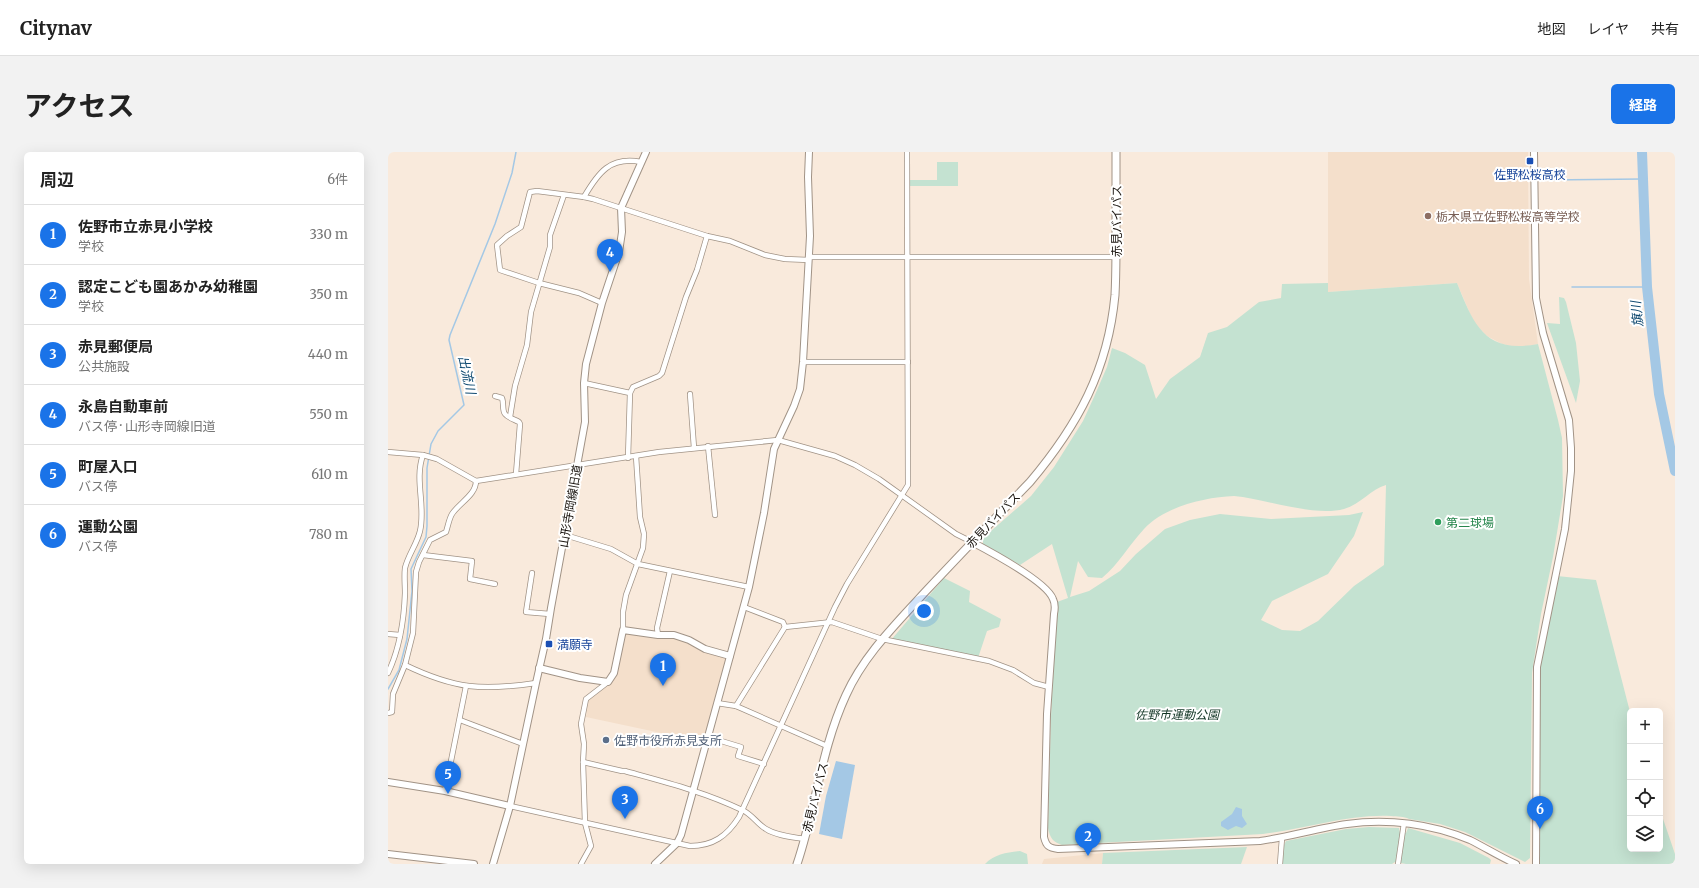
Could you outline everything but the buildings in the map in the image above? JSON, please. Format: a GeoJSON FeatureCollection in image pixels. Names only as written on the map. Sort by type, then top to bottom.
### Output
{"type":"FeatureCollection","features":[{"type":"Feature","properties":{"kind":"main road","name":"赤見バイパス"},"geometry":{"type":"LineString","coordinates":[[797,864],[805,839],[827,746],[846,694],[859,670],[882,639],[1045,465],[1067,435],[1094,382],[1105,347],[1115,295],[1116,152]]}},
{"type":"Feature","properties":{"kind":"street","name":"山形寺岡線旧道"},"geometry":{"type":"LineString","coordinates":[[493,864],[510,806],[546,639],[585,422],[584,383],[586,364],[602,303],[619,252],[622,232],[621,208],[646,152]]}},
{"type":"Feature","properties":{"kind":"street"},"geometry":{"type":"LineString","coordinates":[[655,864],[677,843],[681,835],[750,587],[765,506],[771,461],[778,440],[794,406],[800,389],[809,259],[809,152]]}},
{"type":"Feature","properties":{"kind":"street"},"geometry":{"type":"LineString","coordinates":[[388,782],[444,790],[677,843],[699,846],[715,841],[728,833],[743,810],[827,622],[847,584],[908,485],[907,152]]}},
{"type":"Feature","properties":{"kind":"street"},"geometry":{"type":"LineString","coordinates":[[1534,152],[1535,280],[1538,315],[1568,420],[1571,448],[1570,479],[1565,529],[1537,667],[1536,864]]}},
{"type":"Feature","properties":{"kind":"street"},"geometry":{"type":"LineString","coordinates":[[584,197],[595,179],[611,164],[634,161],[641,162]]}},
{"type":"Feature","properties":{"kind":"street"},"geometry":{"type":"LineString","coordinates":[[602,303],[579,293],[539,283],[500,270],[498,245],[507,236],[521,227],[530,192],[537,191],[593,199],[707,236],[730,241],[765,255],[785,259],[908,257],[1116,257]]}},
{"type":"Feature","properties":{"kind":"street"},"geometry":{"type":"LineString","coordinates":[[510,417],[515,386],[527,345],[531,312],[550,247],[553,223],[564,195]]}},
{"type":"Feature","properties":{"kind":"street"},"geometry":{"type":"LineString","coordinates":[[628,458],[630,393],[632,387],[659,376],[662,373],[686,298],[700,263],[707,236]]}},
{"type":"Feature","properties":{"kind":"street"},"geometry":{"type":"LineString","coordinates":[[803,362],[908,362]]}},
{"type":"Feature","properties":{"kind":"street"},"geometry":{"type":"LineString","coordinates":[[584,383],[630,393]]}},
{"type":"Feature","properties":{"kind":"street"},"geometry":{"type":"LineString","coordinates":[[690,394],[694,448]]}},
{"type":"Feature","properties":{"kind":"street"},"geometry":{"type":"LineString","coordinates":[[495,396],[502,398],[504,403],[504,413],[520,424],[516,474]]}},
{"type":"Feature","properties":{"kind":"street"},"geometry":{"type":"LineString","coordinates":[[388,452],[424,455],[438,459],[476,481],[708,446],[778,440],[835,456],[879,479],[956,534],[999,556],[1022,571],[1046,590],[1054,599],[1049,687],[1044,837],[1049,848],[1058,849],[1260,841],[1282,838],[1358,822],[1404,823],[1430,827],[1456,835],[1516,864]]}},
{"type":"Feature","properties":{"kind":"street"},"geometry":{"type":"LineString","coordinates":[[708,446],[715,516]]}},
{"type":"Feature","properties":{"kind":"street"},"geometry":{"type":"LineString","coordinates":[[388,673],[394,658],[403,619],[405,568],[420,531],[420,464],[424,455]]}},
{"type":"Feature","properties":{"kind":"street"},"geometry":{"type":"LineString","coordinates":[[581,864],[591,846],[585,822],[583,762],[584,744],[581,724],[586,699],[608,682],[614,673],[623,630],[623,612],[626,595],[643,548],[644,534],[640,517],[636,456]]}},
{"type":"Feature","properties":{"kind":"street"},"geometry":{"type":"LineString","coordinates":[[388,713],[392,712],[393,694],[405,665],[413,633],[416,572],[419,562],[430,540],[446,532],[452,514],[471,493],[476,485],[476,481]]}},
{"type":"Feature","properties":{"kind":"street"},"geometry":{"type":"LineString","coordinates":[[565,535],[612,549],[638,564],[750,587]]}},
{"type":"Feature","properties":{"kind":"street"},"geometry":{"type":"LineString","coordinates":[[423,555],[472,561],[470,579],[495,584]]}},
{"type":"Feature","properties":{"kind":"street"},"geometry":{"type":"LineString","coordinates":[[658,635],[657,628],[670,571]]}},
{"type":"Feature","properties":{"kind":"street"},"geometry":{"type":"LineString","coordinates":[[532,574],[526,612],[550,614]]}},
{"type":"Feature","properties":{"kind":"street"},"geometry":{"type":"LineString","coordinates":[[744,607],[783,622],[785,627]]}},
{"type":"Feature","properties":{"kind":"street"},"geometry":{"type":"LineString","coordinates":[[785,627],[827,622],[837,623],[882,639],[989,661],[1013,670],[1034,683],[1049,687]]}},
{"type":"Feature","properties":{"kind":"street"},"geometry":{"type":"LineString","coordinates":[[736,706],[785,627]]}},
{"type":"Feature","properties":{"kind":"street"},"geometry":{"type":"LineString","coordinates":[[623,630],[658,635],[674,635],[689,640],[705,649],[730,656]]}},
{"type":"Feature","properties":{"kind":"street"},"geometry":{"type":"LineString","coordinates":[[388,634],[400,636]]}},
{"type":"Feature","properties":{"kind":"street"},"geometry":{"type":"LineString","coordinates":[[405,665],[442,681],[466,686],[498,688],[536,683]]}},
{"type":"Feature","properties":{"kind":"street"},"geometry":{"type":"LineString","coordinates":[[539,668],[580,678],[608,682]]}},
{"type":"Feature","properties":{"kind":"street"},"geometry":{"type":"LineString","coordinates":[[444,790],[466,686]]}},
{"type":"Feature","properties":{"kind":"street"},"geometry":{"type":"LineString","coordinates":[[717,703],[736,706],[827,746]]}},
{"type":"Feature","properties":{"kind":"street"},"geometry":{"type":"LineString","coordinates":[[460,720],[523,744]]}},
{"type":"Feature","properties":{"kind":"street"},"geometry":{"type":"LineString","coordinates":[[708,737],[741,747],[738,756],[764,764]]}},
{"type":"Feature","properties":{"kind":"street"},"geometry":{"type":"LineString","coordinates":[[583,762],[622,772],[625,771],[694,791],[743,810],[752,815],[766,829],[805,839]]}},
{"type":"Feature","properties":{"kind":"street"},"geometry":{"type":"LineString","coordinates":[[1398,864],[1404,823]]}},
{"type":"Feature","properties":{"kind":"street"},"geometry":{"type":"LineString","coordinates":[[1280,864],[1282,838]]}},
{"type":"Feature","properties":{"kind":"street"},"geometry":{"type":"LineString","coordinates":[[388,854],[474,864]]}},
{"type":"Feature","properties":{"kind":"shaded area","name":"栃木県立佐野松桜高等学校"},"geometry":{"type":"Polygon","coordinates":[[[1328,152],[1528,152],[1529,279],[1538,344],[1520,348],[1502,344],[1487,336],[1476,325],[1457,283],[1328,292],[1328,152]]]}},
{"type":"Feature","properties":{"kind":"shaded area"},"geometry":{"type":"Polygon","coordinates":[[[625,632],[674,636],[726,657],[703,742],[586,717],[588,701],[612,682],[616,675],[625,632]]]}},
{"type":"Feature","properties":{"kind":"shaded area"},"geometry":{"type":"Polygon","coordinates":[[[1103,853],[1102,864],[1042,864],[1044,859],[1103,853]]]}},
{"type":"Feature","properties":{"kind":"green space"},"geometry":{"type":"Polygon","coordinates":[[[937,162],[958,162],[958,186],[910,186],[910,180],[937,180],[937,162]]]}},
{"type":"Feature","properties":{"kind":"green space","name":"佐野市運動公園"},"geometry":{"type":"Polygon","coordinates":[[[1328,283],[1328,292],[1457,283],[1469,312],[1484,333],[1505,345],[1520,346],[1538,344],[1562,438],[1563,496],[1553,557],[1541,614],[1532,673],[1530,858],[1525,862],[1465,832],[1440,824],[1391,816],[1343,819],[1263,834],[1062,845],[1052,839],[1048,828],[1051,716],[1057,602],[1068,598],[1052,544],[1020,565],[983,544],[983,538],[1031,496],[1054,467],[1083,421],[1107,367],[1112,348],[1125,353],[1145,365],[1156,399],[1170,379],[1200,357],[1208,333],[1227,327],[1259,302],[1281,298],[1282,284],[1328,283]],[[1386,485],[1350,507],[1332,511],[1319,511],[1290,507],[1234,496],[1211,498],[1174,509],[1152,521],[1114,567],[1102,578],[1088,577],[1078,561],[1070,597],[1089,591],[1120,571],[1136,554],[1165,529],[1190,520],[1220,514],[1271,519],[1349,515],[1363,512],[1354,536],[1328,574],[1272,601],[1261,620],[1282,630],[1300,631],[1318,621],[1354,586],[1384,565],[1386,485]]]}},
{"type":"Feature","properties":{"kind":"green space"},"geometry":{"type":"Polygon","coordinates":[[[1559,297],[1564,298],[1566,302],[1576,343],[1580,381],[1576,403],[1547,323],[1560,324],[1559,297]]]}},
{"type":"Feature","properties":{"kind":"green space"},"geometry":{"type":"Polygon","coordinates":[[[1557,576],[1596,580],[1629,708],[1627,708],[1627,852],[1663,852],[1663,819],[1675,854],[1675,864],[1540,864],[1540,661],[1557,576]]]}},
{"type":"Feature","properties":{"kind":"green space"},"geometry":{"type":"Polygon","coordinates":[[[944,578],[970,591],[969,602],[1001,619],[999,627],[987,631],[978,658],[891,640],[944,578]]]}},
{"type":"Feature","properties":{"kind":"green space"},"geometry":{"type":"Polygon","coordinates":[[[1369,827],[1399,828],[1400,833],[1406,833],[1408,828],[1460,843],[1489,858],[1491,860],[1490,864],[1406,864],[1395,862],[1392,864],[1282,864],[1284,845],[1286,841],[1346,829],[1369,827]]]}},
{"type":"Feature","properties":{"kind":"green space"},"geometry":{"type":"Polygon","coordinates":[[[1247,847],[1241,864],[1102,864],[1103,853],[1247,847]]]}},
{"type":"Feature","properties":{"kind":"green space"},"geometry":{"type":"Polygon","coordinates":[[[1020,851],[1027,854],[1028,864],[985,864],[997,856],[1020,851]]]}},
{"type":"Feature","properties":{"kind":"water"},"geometry":{"type":"Polygon","coordinates":[[[836,761],[855,765],[842,839],[819,834],[826,796],[836,761]]]}},
{"type":"Feature","properties":{"kind":"water"},"geometry":{"type":"Polygon","coordinates":[[[1236,807],[1242,809],[1242,816],[1247,824],[1242,828],[1236,826],[1228,830],[1221,826],[1221,822],[1232,814],[1236,807]]]}},
{"type":"Feature","properties":{"kind":"waterway","name":"出流川"},"geometry":{"type":"LineString","coordinates":[[388,689],[399,670],[407,639],[412,591],[411,569],[426,537],[427,468],[431,444],[438,431],[464,405],[449,340],[450,335],[495,224],[512,173],[516,152]]}},
{"type":"Feature","properties":{"kind":"waterway","name":"旗川"},"geometry":{"type":"LineString","coordinates":[[1642,152],[1647,287],[1659,394],[1675,471]]}},
{"type":"Feature","properties":{"kind":"waterway"},"geometry":{"type":"LineString","coordinates":[[1547,180],[1642,179]]}},
{"type":"Feature","properties":{"kind":"waterway"},"geometry":{"type":"LineString","coordinates":[[1572,287],[1647,287]]}},
{"type":"Feature","properties":{"kind":"place","name":"佐野松桜高校"},"geometry":{"type":"Point","coordinates":[1530,161]}},
{"type":"Feature","properties":{"kind":"place","name":"栃木県立佐野松桜高等学校"},"geometry":{"type":"Point","coordinates":[1428,216]}},
{"type":"Feature","properties":{"kind":"place","name":"永島自動車前"},"geometry":{"type":"Point","coordinates":[610,272]}},
{"type":"Feature","properties":{"kind":"place","name":"第二球場"},"geometry":{"type":"Point","coordinates":[1438,522]}},
{"type":"Feature","properties":{"kind":"place","name":"満願寺"},"geometry":{"type":"Point","coordinates":[549,644]}},
{"type":"Feature","properties":{"kind":"place","name":"佐野市立赤見小学校"},"geometry":{"type":"Point","coordinates":[663,686]}},
{"type":"Feature","properties":{"kind":"place","name":"佐野市役所赤見支所"},"geometry":{"type":"Point","coordinates":[606,740]}},
{"type":"Feature","properties":{"kind":"place","name":"町屋入口"},"geometry":{"type":"Point","coordinates":[448,794]}},
{"type":"Feature","properties":{"kind":"place","name":"赤見郵便局"},"geometry":{"type":"Point","coordinates":[625,819]}},
{"type":"Feature","properties":{"kind":"place","name":"運動公園"},"geometry":{"type":"Point","coordinates":[1540,829]}},
{"type":"Feature","properties":{"kind":"place","name":"認定こども園あかみ幼稚園"},"geometry":{"type":"Point","coordinates":[1088,856]}}]}
